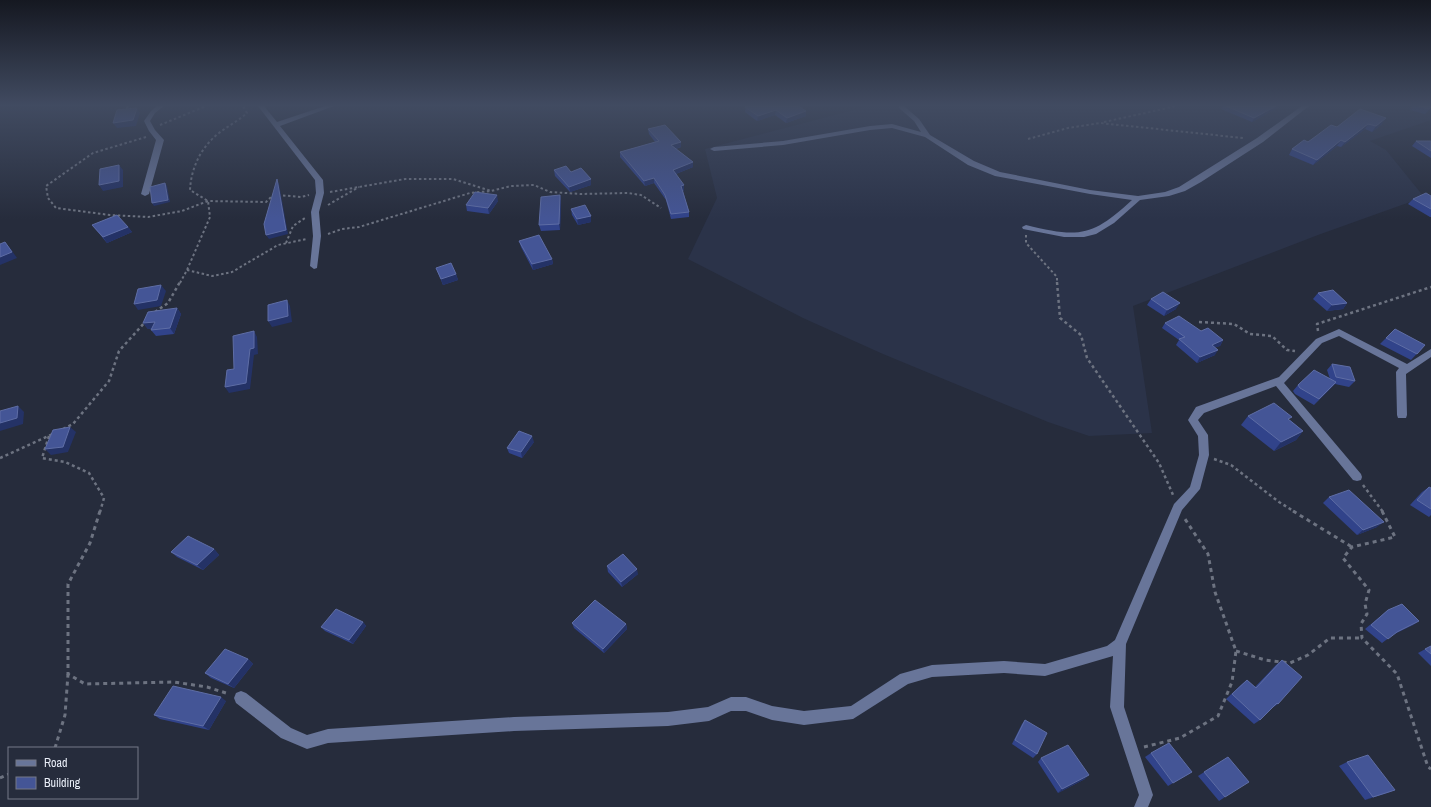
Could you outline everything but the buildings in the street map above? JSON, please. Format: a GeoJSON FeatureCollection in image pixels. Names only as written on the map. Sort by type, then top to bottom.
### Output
{"type":"FeatureCollection","features":[{"type":"Feature","properties":{"kind":"street"},"geometry":{"type":"LineString","coordinates":[[145,194],[159,144]]}},
{"type":"Feature","properties":{"kind":"street"},"geometry":{"type":"LineString","coordinates":[[290,144],[319,180],[320,193],[316,212],[317,236],[314,266]]}},
{"type":"Feature","properties":{"kind":"street"},"geometry":{"type":"LineString","coordinates":[[714,149],[775,144]]}},
{"type":"Feature","properties":{"kind":"street"},"geometry":{"type":"LineString","coordinates":[[939,144],[971,163],[998,174],[1090,192],[1138,198],[1166,194],[1182,189],[1254,144]]}},
{"type":"Feature","properties":{"kind":"street"},"geometry":{"type":"LineString","coordinates":[[1026,227],[1047,233],[1076,235],[1092,233],[1103,228],[1138,198]]}},
{"type":"Feature","properties":{"kind":"street"},"geometry":{"type":"LineString","coordinates":[[1141,807],[1146,795],[1117,707],[1120,644],[1178,508],[1195,489],[1204,455],[1203,435],[1193,420],[1200,410],[1282,380],[1319,341],[1339,332],[1407,368]]}},
{"type":"Feature","properties":{"kind":"street"},"geometry":{"type":"LineString","coordinates":[[1402,415],[1401,372],[1431,352]]}},
{"type":"Feature","properties":{"kind":"street"},"geometry":{"type":"LineString","coordinates":[[1277,382],[1357,477]]}},
{"type":"Feature","properties":{"kind":"street"},"geometry":{"type":"LineString","coordinates":[[241,698],[286,733],[307,742],[328,736],[514,724],[668,719],[709,714],[731,704],[746,704],[772,713],[804,718],[853,712],[905,678],[932,671],[1004,667],[1045,670],[1110,651],[1120,644]]}},
{"type":"Feature","properties":{"kind":"path"},"geometry":{"type":"LineString","coordinates":[[125,144],[93,153],[46,186],[48,198],[56,208],[110,215],[148,217],[182,211],[208,201],[266,202],[273,195],[302,197],[405,179],[453,179],[491,192]]}},
{"type":"Feature","properties":{"kind":"path"},"geometry":{"type":"LineString","coordinates":[[208,201],[190,190],[190,180],[193,169],[201,152],[209,144]]}},
{"type":"Feature","properties":{"kind":"path"},"geometry":{"type":"LineString","coordinates":[[187,270],[212,276],[232,272],[278,245],[342,229],[359,227],[470,193],[491,192],[510,186],[534,185],[550,192],[581,194],[628,193],[641,195],[661,208]]}},
{"type":"Feature","properties":{"kind":"path"},"geometry":{"type":"LineString","coordinates":[[61,430],[73,424],[110,381],[119,351],[151,316],[168,302],[187,270],[210,217],[208,201]]}},
{"type":"Feature","properties":{"kind":"path"},"geometry":{"type":"LineString","coordinates":[[1026,227],[1026,243],[1057,277],[1060,318],[1081,335],[1087,358],[1158,463],[1178,508],[1208,554],[1215,592],[1236,651],[1232,682],[1218,716],[1180,738],[1131,751]]}},
{"type":"Feature","properties":{"kind":"path"},"geometry":{"type":"LineString","coordinates":[[1319,341],[1317,324],[1431,287]]}},
{"type":"Feature","properties":{"kind":"path"},"geometry":{"type":"LineString","coordinates":[[1199,322],[1234,324],[1250,334],[1272,336],[1287,350],[1308,353]]}},
{"type":"Feature","properties":{"kind":"path"},"geometry":{"type":"LineString","coordinates":[[0,458],[55,433]]}},
{"type":"Feature","properties":{"kind":"path"},"geometry":{"type":"LineString","coordinates":[[50,436],[42,458],[65,462],[89,473],[104,498],[90,543],[68,584],[68,674],[65,715],[55,747]]}},
{"type":"Feature","properties":{"kind":"path"},"geometry":{"type":"LineString","coordinates":[[1204,455],[1231,465],[1279,502],[1352,547]]}},
{"type":"Feature","properties":{"kind":"path"},"geometry":{"type":"LineString","coordinates":[[1357,477],[1385,515],[1395,537],[1352,547],[1343,558],[1369,590],[1365,604],[1367,614],[1361,624],[1362,638],[1397,674],[1428,767],[1431,769]]}},
{"type":"Feature","properties":{"kind":"path"},"geometry":{"type":"LineString","coordinates":[[1236,651],[1265,660],[1290,663],[1308,655],[1330,638],[1362,638]]}},
{"type":"Feature","properties":{"kind":"path"},"geometry":{"type":"LineString","coordinates":[[68,674],[85,684],[174,682],[206,687],[241,698]]}},
{"type":"Feature","properties":{"kind":"shaded area"},"geometry":{"type":"Polygon","coordinates":[[[725,144],[1375,144],[1386,150],[1424,197],[1318,235],[1133,306],[1152,433],[1089,436],[1048,422],[883,354],[803,318],[688,259],[717,198],[705,149],[725,144]]]}}]}
